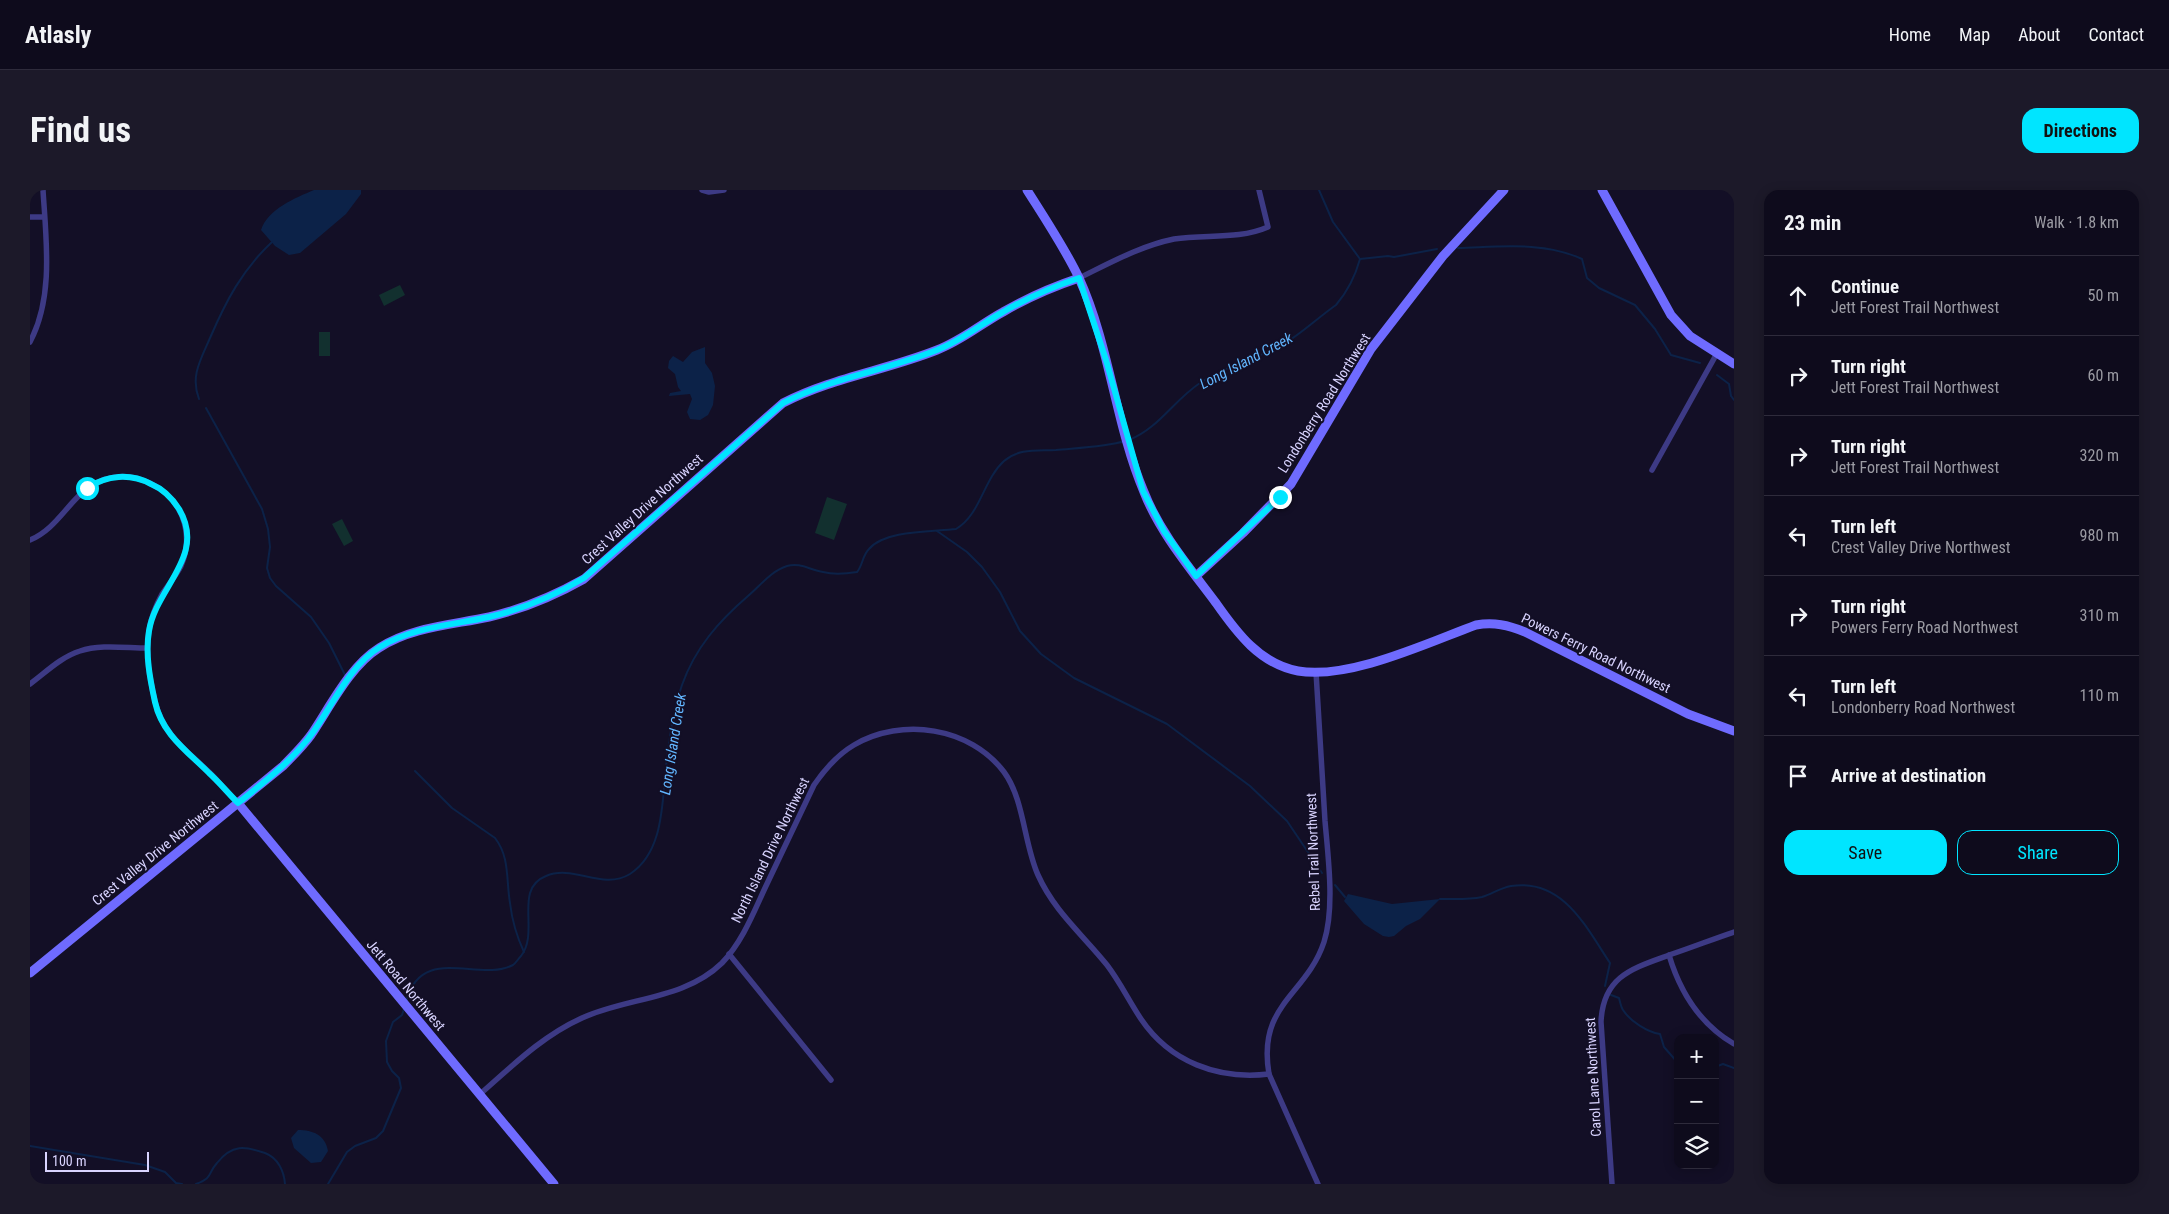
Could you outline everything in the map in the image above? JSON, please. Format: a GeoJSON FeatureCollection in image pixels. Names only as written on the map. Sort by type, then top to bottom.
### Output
{"type":"FeatureCollection","features":[{"type":"Feature","properties":{"kind":"street"},"geometry":{"type":"LineString","coordinates":[[30,342],[39,318],[45,280],[43,190]]}},
{"type":"Feature","properties":{"kind":"street"},"geometry":{"type":"LineString","coordinates":[[702,190],[710,192],[724,190]]}},
{"type":"Feature","properties":{"kind":"street","name":"Powers Ferry Road Northwest"},"geometry":{"type":"LineString","coordinates":[[1027,190],[1079,278],[1106,360],[1130,450],[1143,491],[1152,510],[1164,531],[1231,625],[1256,652],[1285,668],[1299,671],[1341,670],[1365,665],[1476,625],[1504,624],[1525,632],[1688,714],[1734,732]]}},
{"type":"Feature","properties":{"kind":"street","name":"Crest Valley Drive Northwest"},"geometry":{"type":"LineString","coordinates":[[30,973],[297,753],[348,680],[366,658],[380,647],[416,632],[509,611],[540,601],[565,590],[584,578],[783,403],[822,387],[938,350],[1022,301],[1051,287],[1079,278],[1132,252],[1159,243],[1191,237],[1242,236],[1268,227],[1259,190]]}},
{"type":"Feature","properties":{"kind":"street","name":"Londonberry Road Northwest"},"geometry":{"type":"LineString","coordinates":[[1196,576],[1243,533],[1291,484],[1371,349],[1443,256],[1504,190]]}},
{"type":"Feature","properties":{"kind":"street"},"geometry":{"type":"LineString","coordinates":[[1602,190],[1671,315],[1690,336],[1716,355],[1734,364]]}},
{"type":"Feature","properties":{"kind":"street"},"geometry":{"type":"LineString","coordinates":[[30,217],[44,217]]}},
{"type":"Feature","properties":{"kind":"street"},"geometry":{"type":"LineString","coordinates":[[1652,470],[1716,355]]}},
{"type":"Feature","properties":{"kind":"street"},"geometry":{"type":"LineString","coordinates":[[30,540],[48,530],[87,488],[107,478],[126,477],[146,481],[170,497],[184,521],[187,539],[182,565],[162,594],[154,611],[149,629],[147,648],[155,703],[164,726],[176,742],[238,803]]}},
{"type":"Feature","properties":{"kind":"street"},"geometry":{"type":"LineString","coordinates":[[30,684],[67,656],[80,651],[95,648],[147,648]]}},
{"type":"Feature","properties":{"kind":"street","name":"Rebel Trail Northwest"},"geometry":{"type":"LineString","coordinates":[[1316,672],[1328,868],[1327,927],[1320,953],[1284,1000],[1274,1018],[1267,1044],[1266,1059],[1269,1074],[1318,1184]]}},
{"type":"Feature","properties":{"kind":"street","name":"North Island Drive Northwest"},"geometry":{"type":"LineString","coordinates":[[479,1095],[534,1047],[564,1027],[600,1011],[686,987],[709,973],[729,954],[745,930],[814,785],[832,762],[854,745],[880,734],[913,730],[946,733],[964,739],[980,748],[994,760],[1005,774],[1017,801],[1032,859],[1046,891],[1062,914],[1108,967],[1155,1036],[1180,1057],[1208,1070],[1240,1076],[1269,1074]]}},
{"type":"Feature","properties":{"kind":"street","name":"Jett Road Northwest"},"geometry":{"type":"LineString","coordinates":[[238,803],[554,1184]]}},
{"type":"Feature","properties":{"kind":"street","name":"Carol Lane Northwest"},"geometry":{"type":"LineString","coordinates":[[1612,1184],[1601,1012],[1608,992],[1620,977],[1635,968],[1734,932]]}},
{"type":"Feature","properties":{"kind":"street"},"geometry":{"type":"LineString","coordinates":[[729,954],[831,1080]]}},
{"type":"Feature","properties":{"kind":"street"},"geometry":{"type":"LineString","coordinates":[[1670,955],[1674,973],[1691,1005],[1717,1032],[1734,1044]]}},
{"type":"Feature","properties":{"kind":"green space"},"geometry":{"type":"Polygon","coordinates":[[[400,285],[405,295],[384,306],[379,295],[400,285]]]}},
{"type":"Feature","properties":{"kind":"green space"},"geometry":{"type":"Polygon","coordinates":[[[319,332],[330,332],[330,356],[319,356],[319,332]]]}},
{"type":"Feature","properties":{"kind":"green space"},"geometry":{"type":"Polygon","coordinates":[[[827,497],[847,504],[834,540],[815,533],[827,497]]]}},
{"type":"Feature","properties":{"kind":"green space"},"geometry":{"type":"Polygon","coordinates":[[[342,519],[353,541],[344,546],[332,524],[342,519]]]}},
{"type":"Feature","properties":{"kind":"water"},"geometry":{"type":"Polygon","coordinates":[[[314,190],[361,190],[361,194],[346,214],[300,253],[289,255],[275,246],[261,230],[276,210],[314,190]]]}},
{"type":"Feature","properties":{"kind":"water"},"geometry":{"type":"Polygon","coordinates":[[[705,347],[705,363],[712,373],[715,386],[713,405],[708,415],[700,420],[690,419],[687,412],[692,399],[690,394],[669,396],[670,393],[681,391],[675,374],[668,368],[669,361],[673,356],[683,362],[692,352],[705,347]]]}},
{"type":"Feature","properties":{"kind":"water"},"geometry":{"type":"Polygon","coordinates":[[[1348,894],[1392,904],[1440,899],[1420,919],[1406,926],[1394,936],[1389,937],[1383,936],[1364,924],[1344,901],[1348,894]]]}},
{"type":"Feature","properties":{"kind":"water"},"geometry":{"type":"Polygon","coordinates":[[[298,1130],[318,1134],[324,1141],[328,1151],[321,1162],[311,1163],[294,1148],[291,1138],[298,1130]]]}},
{"type":"Feature","properties":{"kind":"waterway","name":"Long Island Creek"},"geometry":{"type":"LineString","coordinates":[[1129,440],[1140,435],[1158,421],[1182,397],[1200,383],[1218,372],[1285,344],[1340,300],[1351,284],[1360,259],[1333,222],[1319,190]]}},
{"type":"Feature","properties":{"kind":"waterway"},"geometry":{"type":"LineString","coordinates":[[199,399],[196,375],[203,353],[216,324],[243,275],[272,242]]}},
{"type":"Feature","properties":{"kind":"waterway"},"geometry":{"type":"LineString","coordinates":[[1458,248],[1537,247],[1567,253],[1582,259],[1587,278],[1599,288],[1635,305],[1655,329],[1671,355],[1700,363]]}},
{"type":"Feature","properties":{"kind":"waterway"},"geometry":{"type":"LineString","coordinates":[[1360,259],[1394,257],[1437,249]]}},
{"type":"Feature","properties":{"kind":"waterway"},"geometry":{"type":"LineString","coordinates":[[1717,375],[1729,384],[1731,396],[1734,400]]}},
{"type":"Feature","properties":{"kind":"waterway"},"geometry":{"type":"LineString","coordinates":[[206,408],[262,509],[268,529],[270,547],[267,568],[270,578],[276,586],[311,617],[329,643],[345,675]]}},
{"type":"Feature","properties":{"kind":"waterway","name":"Long Island Creek"},"geometry":{"type":"LineString","coordinates":[[406,1002],[414,984],[424,974],[437,969],[484,970],[499,969],[513,965],[521,956],[526,946],[531,891],[536,882],[546,876],[556,873],[567,873],[609,880],[630,874],[641,865],[655,840],[659,825],[672,725],[676,705],[687,672],[701,647],[718,625],[737,605],[771,575],[781,568],[792,565],[831,574],[857,572],[869,549],[886,538],[910,533],[956,529],[971,515],[997,469],[1004,461],[1016,454],[1029,451],[1109,445],[1125,441]]}},
{"type":"Feature","properties":{"kind":"waterway"},"geometry":{"type":"LineString","coordinates":[[937,531],[967,552],[982,567],[1000,592],[1020,631],[1041,654],[1074,678],[1167,724],[1250,786],[1287,821],[1322,873]]}},
{"type":"Feature","properties":{"kind":"waterway"},"geometry":{"type":"LineString","coordinates":[[415,771],[452,808],[495,838],[500,845],[507,869],[513,922],[524,952]]}},
{"type":"Feature","properties":{"kind":"waterway"},"geometry":{"type":"LineString","coordinates":[[1335,885],[1345,897]]}},
{"type":"Feature","properties":{"kind":"waterway"},"geometry":{"type":"LineString","coordinates":[[1440,899],[1482,897],[1511,886],[1529,886],[1545,890],[1559,897],[1582,921],[1610,963],[1605,986]]}},
{"type":"Feature","properties":{"kind":"waterway"},"geometry":{"type":"LineString","coordinates":[[1611,995],[1619,998],[1623,1010],[1634,1022],[1660,1034],[1664,1047],[1674,1058]]}},
{"type":"Feature","properties":{"kind":"waterway","name":"Long Island Creek"},"geometry":{"type":"LineString","coordinates":[[328,1184],[347,1152],[355,1146],[376,1138],[383,1131],[401,1088],[399,1078],[387,1062],[386,1041],[393,1022],[402,1015],[404,1009]]}},
{"type":"Feature","properties":{"kind":"waterway"},"geometry":{"type":"LineString","coordinates":[[1719,1066],[1723,1064],[1734,1068]]}},
{"type":"Feature","properties":{"kind":"waterway","name":"Long Island Creek"},"geometry":{"type":"LineString","coordinates":[[30,1146],[145,1165],[165,1172],[176,1183],[182,1184]]}},
{"type":"Feature","properties":{"kind":"waterway","name":"Long Island Creek"},"geometry":{"type":"LineString","coordinates":[[196,1184],[208,1177],[217,1163],[228,1152],[239,1148],[251,1149],[270,1155],[282,1170],[285,1184]]}},
{"type":"Feature","properties":{"kind":"route"},"geometry":{"type":"LineString","coordinates":[[87,488],[107,478],[119,476],[132,477],[155,485],[170,497],[180,512],[186,530],[186,552],[182,565],[162,594],[154,611],[149,629],[147,648],[155,703],[164,726],[176,742],[210,773],[238,803],[297,753],[348,680],[366,658],[380,647],[396,638],[489,617],[540,601],[565,590],[584,578],[783,403],[822,387],[938,350],[955,342],[1022,301],[1051,287],[1079,278],[1106,360],[1143,491],[1164,531],[1196,576],[1280,497]]}}]}
